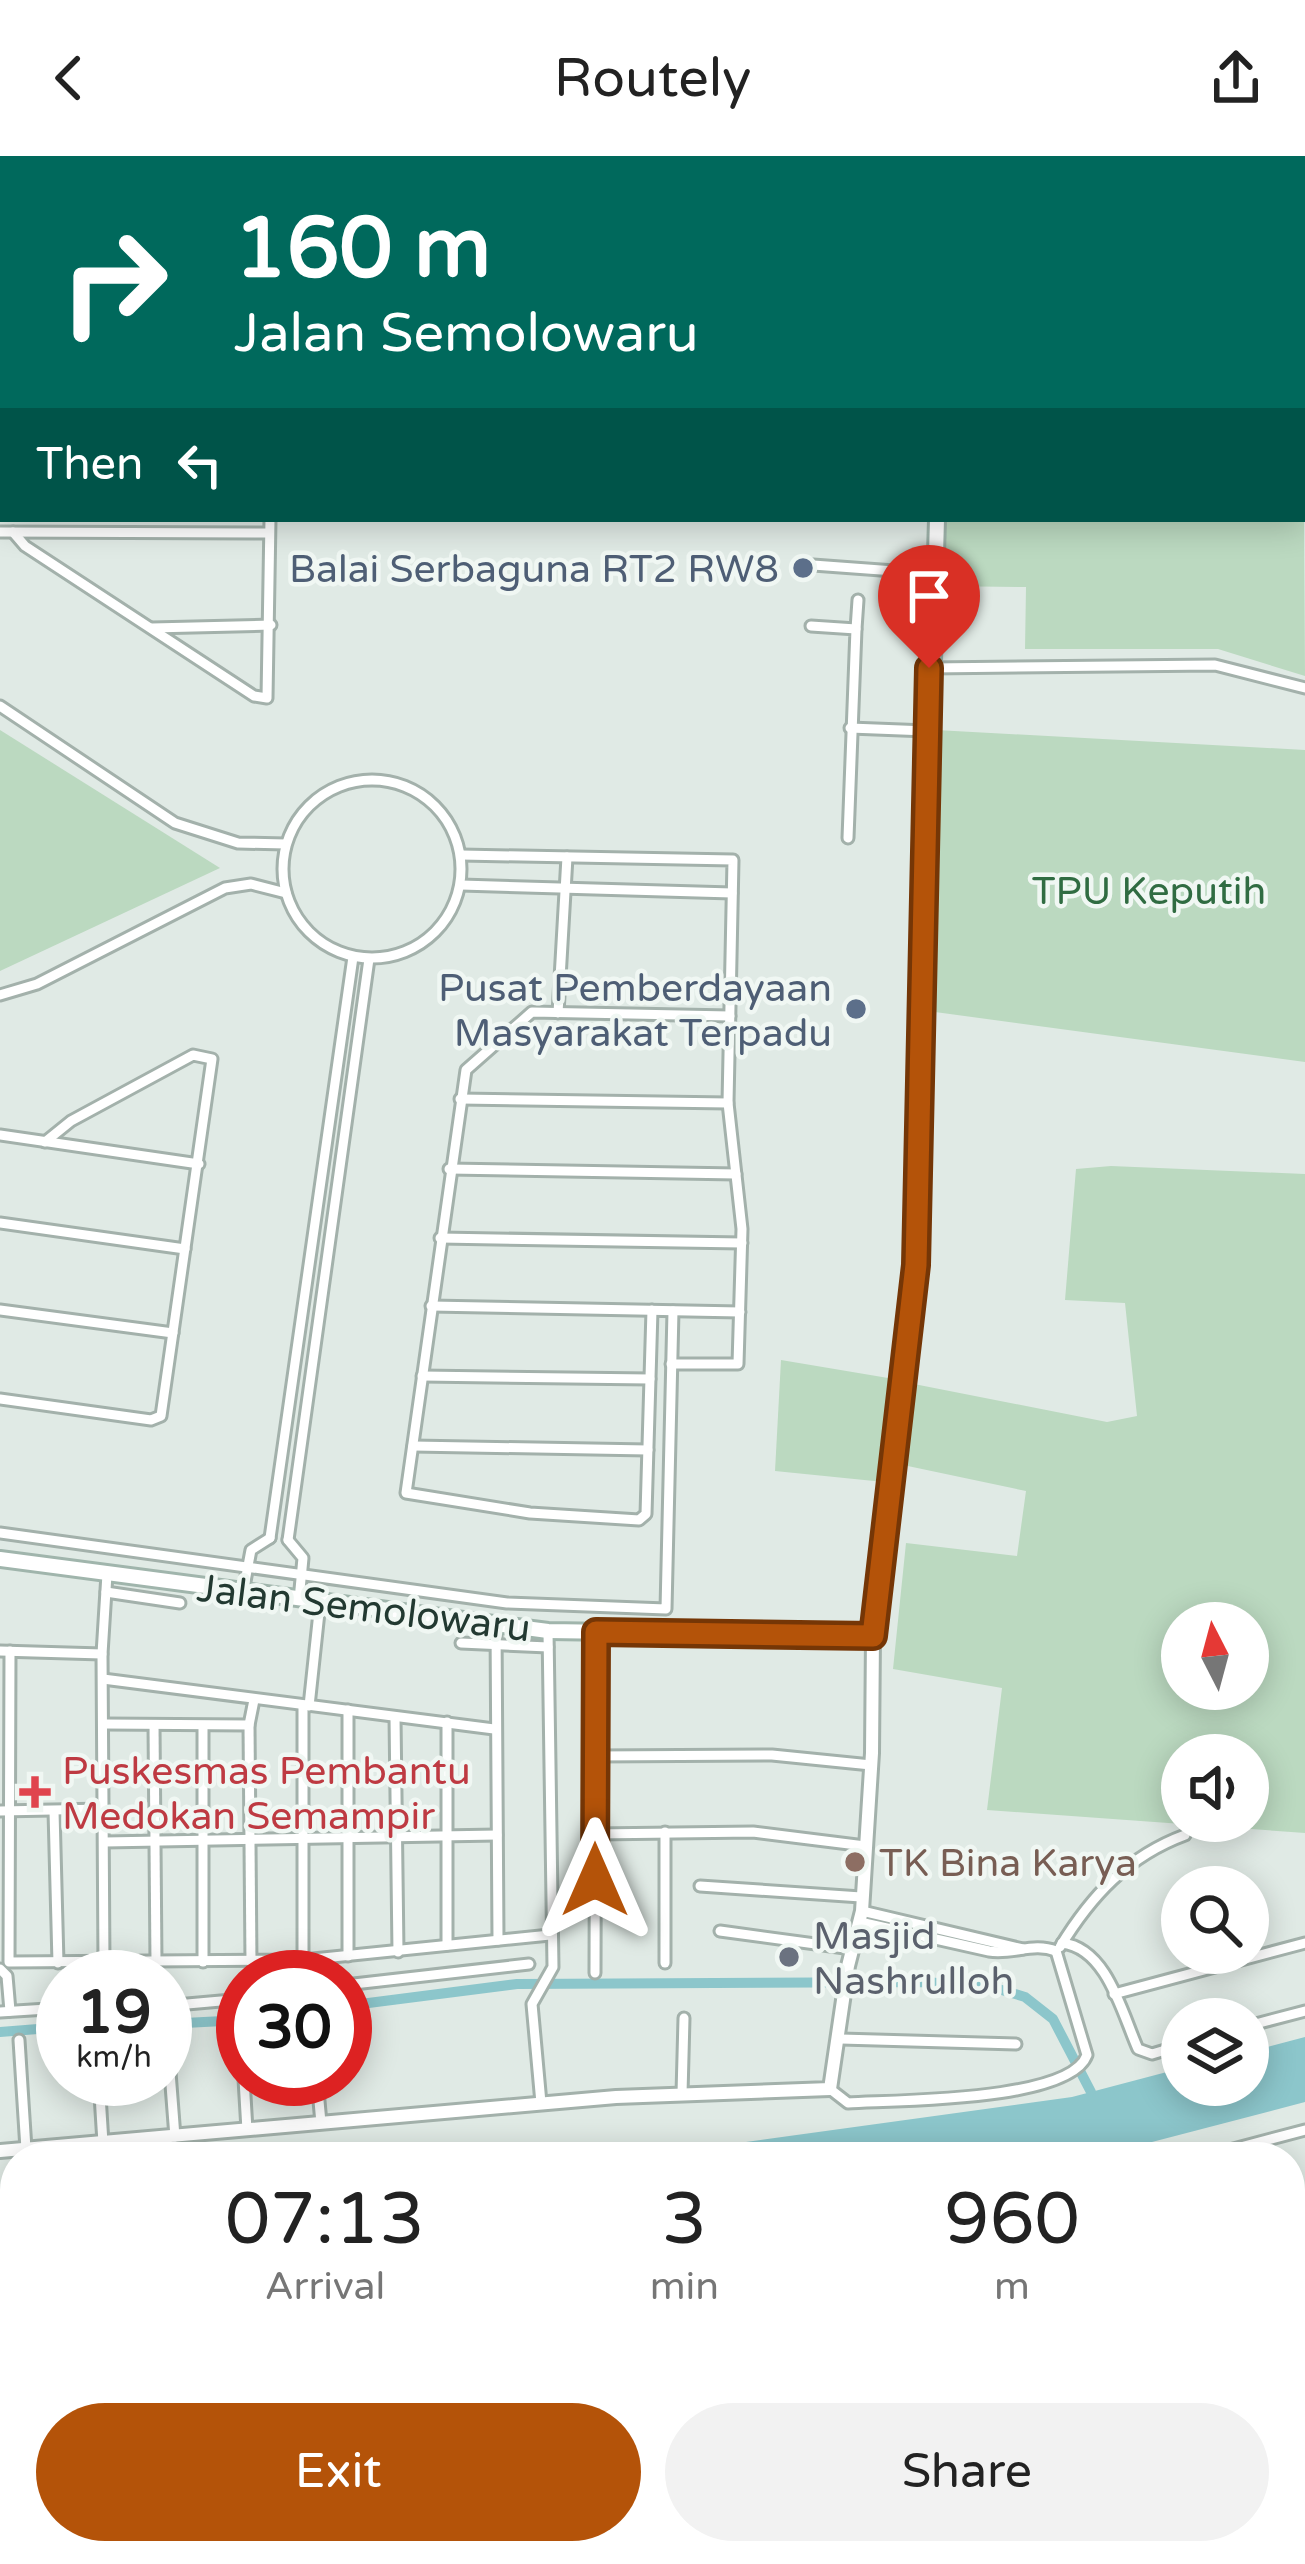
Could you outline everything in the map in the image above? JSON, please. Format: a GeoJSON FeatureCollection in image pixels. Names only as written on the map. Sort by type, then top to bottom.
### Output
{"type":"FeatureCollection","features":[{"type":"Feature","properties":{"kind":"main road"},"geometry":{"type":"LineString","coordinates":[[873,1636],[916,1265],[927,731],[937,522]]}},
{"type":"Feature","properties":{"kind":"main road","name":"Jalan Semolowaru"},"geometry":{"type":"LineString","coordinates":[[0,1559],[300,1597],[496,1626],[548,1639],[596,1632],[873,1636]]}},
{"type":"Feature","properties":{"kind":"street"},"geometry":{"type":"LineString","coordinates":[[6,532],[254,696],[270,694],[270,522]]}},
{"type":"Feature","properties":{"kind":"street"},"geometry":{"type":"LineString","coordinates":[[6,532],[269,533]]}},
{"type":"Feature","properties":{"kind":"street"},"geometry":{"type":"LineString","coordinates":[[812,565],[935,574]]}},
{"type":"Feature","properties":{"kind":"street"},"geometry":{"type":"LineString","coordinates":[[848,838],[858,600]]}},
{"type":"Feature","properties":{"kind":"street"},"geometry":{"type":"LineString","coordinates":[[152,628],[271,625]]}},
{"type":"Feature","properties":{"kind":"street"},"geometry":{"type":"LineString","coordinates":[[811,626],[856,629]]}},
{"type":"Feature","properties":{"kind":"street"},"geometry":{"type":"LineString","coordinates":[[929,668],[1222,665],[1305,688]]}},
{"type":"Feature","properties":{"kind":"street"},"geometry":{"type":"LineString","coordinates":[[0,706],[175,824],[238,843],[286,844]]}},
{"type":"Feature","properties":{"kind":"street"},"geometry":{"type":"LineString","coordinates":[[850,728],[927,731]]}},
{"type":"Feature","properties":{"kind":"street"},"geometry":{"type":"LineString","coordinates":[[378,780],[398,784],[433,803],[456,836],[461,885],[450,915],[429,939],[401,954],[353,957],[310,934],[286,893],[286,844],[294,826],[321,796],[339,787],[378,780]]}},
{"type":"Feature","properties":{"kind":"street"},"geometry":{"type":"LineString","coordinates":[[461,855],[733,860],[728,1102],[742,1243],[738,1364],[671,1364]]}},
{"type":"Feature","properties":{"kind":"street"},"geometry":{"type":"LineString","coordinates":[[558,1012],[567,857]]}},
{"type":"Feature","properties":{"kind":"street"},"geometry":{"type":"LineString","coordinates":[[0,994],[37,984],[225,888],[266,885],[286,893]]}},
{"type":"Feature","properties":{"kind":"street"},"geometry":{"type":"LineString","coordinates":[[461,885],[732,893]]}},
{"type":"Feature","properties":{"kind":"street"},"geometry":{"type":"LineString","coordinates":[[269,1538],[353,957]]}},
{"type":"Feature","properties":{"kind":"street"},"geometry":{"type":"LineString","coordinates":[[288,1540],[369,958]]}},
{"type":"Feature","properties":{"kind":"street"},"geometry":{"type":"LineString","coordinates":[[652,1310],[646,1514],[639,1520],[530,1513],[411,1497],[406,1492],[466,1070],[532,1012],[730,1016]]}},
{"type":"Feature","properties":{"kind":"street"},"geometry":{"type":"LineString","coordinates":[[0,1399],[151,1420],[162,1414],[212,1063],[206,1054],[193,1055],[70,1121],[46,1142]]}},
{"type":"Feature","properties":{"kind":"street"},"geometry":{"type":"LineString","coordinates":[[460,1099],[728,1102]]}},
{"type":"Feature","properties":{"kind":"street"},"geometry":{"type":"LineString","coordinates":[[0,1135],[199,1164]]}},
{"type":"Feature","properties":{"kind":"street"},"geometry":{"type":"LineString","coordinates":[[449,1169],[736,1174]]}},
{"type":"Feature","properties":{"kind":"street"},"geometry":{"type":"LineString","coordinates":[[0,1223],[185,1249]]}},
{"type":"Feature","properties":{"kind":"street"},"geometry":{"type":"LineString","coordinates":[[440,1238],[742,1243]]}},
{"type":"Feature","properties":{"kind":"street"},"geometry":{"type":"LineString","coordinates":[[308,1270],[325,1275]]}},
{"type":"Feature","properties":{"kind":"street"},"geometry":{"type":"LineString","coordinates":[[431,1306],[740,1312]]}},
{"type":"Feature","properties":{"kind":"street"},"geometry":{"type":"LineString","coordinates":[[0,1310],[173,1333]]}},
{"type":"Feature","properties":{"kind":"street"},"geometry":{"type":"LineString","coordinates":[[0,1533],[507,1603],[666,1609],[673,1311]]}},
{"type":"Feature","properties":{"kind":"street"},"geometry":{"type":"LineString","coordinates":[[422,1376],[650,1379]]}},
{"type":"Feature","properties":{"kind":"street"},"geometry":{"type":"LineString","coordinates":[[413,1446],[648,1450]]}},
{"type":"Feature","properties":{"kind":"street"},"geometry":{"type":"LineString","coordinates":[[243,1589],[251,1550],[269,1538],[288,1540],[303,1558],[300,1597]]}},
{"type":"Feature","properties":{"kind":"street"},"geometry":{"type":"LineString","coordinates":[[104,1950],[102,1654],[107,1574]]}},
{"type":"Feature","properties":{"kind":"street"},"geometry":{"type":"LineString","coordinates":[[106,1592],[180,1603]]}},
{"type":"Feature","properties":{"kind":"street"},"geometry":{"type":"LineString","coordinates":[[303,1950],[306,1706],[320,1603]]}},
{"type":"Feature","properties":{"kind":"street"},"geometry":{"type":"LineString","coordinates":[[496,1626],[498,1940]]}},
{"type":"Feature","properties":{"kind":"street"},"geometry":{"type":"LineString","coordinates":[[595,1973],[596,1632]]}},
{"type":"Feature","properties":{"kind":"street"},"geometry":{"type":"LineString","coordinates":[[830,2090],[861,1910],[872,1765],[873,1636]]}},
{"type":"Feature","properties":{"kind":"street"},"geometry":{"type":"LineString","coordinates":[[461,1643],[496,1646],[548,1639],[551,1973],[535,1993],[541,2103]]}},
{"type":"Feature","properties":{"kind":"street"},"geometry":{"type":"LineString","coordinates":[[36,2010],[5,2012],[5,1651],[102,1654]]}},
{"type":"Feature","properties":{"kind":"street"},"geometry":{"type":"LineString","coordinates":[[103,1679],[494,1730]]}},
{"type":"Feature","properties":{"kind":"street"},"geometry":{"type":"LineString","coordinates":[[251,1950],[249,1725],[254,1700]]}},
{"type":"Feature","properties":{"kind":"street"},"geometry":{"type":"LineString","coordinates":[[348,1710],[349,1950]]}},
{"type":"Feature","properties":{"kind":"street"},"geometry":{"type":"LineString","coordinates":[[395,1717],[398,1952]]}},
{"type":"Feature","properties":{"kind":"street"},"geometry":{"type":"LineString","coordinates":[[447,1722],[447,1945]]}},
{"type":"Feature","properties":{"kind":"street"},"geometry":{"type":"LineString","coordinates":[[106,1724],[249,1725]]}},
{"type":"Feature","properties":{"kind":"street"},"geometry":{"type":"LineString","coordinates":[[154,1725],[156,1950]]}},
{"type":"Feature","properties":{"kind":"street"},"geometry":{"type":"LineString","coordinates":[[203,1726],[203,1962]]}},
{"type":"Feature","properties":{"kind":"street"},"geometry":{"type":"LineString","coordinates":[[596,1756],[772,1755],[872,1765]]}},
{"type":"Feature","properties":{"kind":"street"},"geometry":{"type":"LineString","coordinates":[[3,1811],[105,1809]]}},
{"type":"Feature","properties":{"kind":"street"},"geometry":{"type":"LineString","coordinates":[[54,1810],[58,1950]]}},
{"type":"Feature","properties":{"kind":"street"},"geometry":{"type":"LineString","coordinates":[[665,1832],[665,1963]]}},
{"type":"Feature","properties":{"kind":"street"},"geometry":{"type":"LineString","coordinates":[[596,1834],[753,1832],[865,1846]]}},
{"type":"Feature","properties":{"kind":"street"},"geometry":{"type":"LineString","coordinates":[[105,1842],[497,1835]]}},
{"type":"Feature","properties":{"kind":"street"},"geometry":{"type":"LineString","coordinates":[[1059,1947],[1115,1875],[1143,1853],[1169,1842]]}},
{"type":"Feature","properties":{"kind":"street"},"geometry":{"type":"LineString","coordinates":[[700,1886],[861,1910],[1023,1949],[1078,1945],[1094,1957],[1144,2054],[1161,2050]]}},
{"type":"Feature","properties":{"kind":"street"},"geometry":{"type":"LineString","coordinates":[[720,1931],[853,1949]]}},
{"type":"Feature","properties":{"kind":"street"},"geometry":{"type":"LineString","coordinates":[[372,1954],[550,1935]]}},
{"type":"Feature","properties":{"kind":"street"},"geometry":{"type":"LineString","coordinates":[[1114,1994],[1305,1943]]}},
{"type":"Feature","properties":{"kind":"street"},"geometry":{"type":"LineString","coordinates":[[115,2142],[682,2094],[830,2090],[848,2103],[991,2094],[1042,2085],[1082,2065],[1087,2056],[1059,1947]]}},
{"type":"Feature","properties":{"kind":"street"},"geometry":{"type":"LineString","coordinates":[[192,1962],[216,1962]]}},
{"type":"Feature","properties":{"kind":"street"},"geometry":{"type":"LineString","coordinates":[[3,1966],[36,1964]]}},
{"type":"Feature","properties":{"kind":"street"},"geometry":{"type":"LineString","coordinates":[[372,1982],[529,1964]]}},
{"type":"Feature","properties":{"kind":"street"},"geometry":{"type":"LineString","coordinates":[[1269,2020],[1305,2011]]}},
{"type":"Feature","properties":{"kind":"street"},"geometry":{"type":"LineString","coordinates":[[682,2094],[684,2018]]}},
{"type":"Feature","properties":{"kind":"street"},"geometry":{"type":"LineString","coordinates":[[841,2039],[1016,2044]]}},
{"type":"Feature","properties":{"kind":"street"},"geometry":{"type":"LineString","coordinates":[[19,2041],[25,2142]]}},
{"type":"Feature","properties":{"kind":"street"},"geometry":{"type":"LineString","coordinates":[[101,2106],[103,2142]]}},
{"type":"Feature","properties":{"kind":"street"},"geometry":{"type":"LineString","coordinates":[[172,2106],[175,2137]]}},
{"type":"Feature","properties":{"kind":"street"},"geometry":{"type":"LineString","coordinates":[[246,2106],[248,2130]]}},
{"type":"Feature","properties":{"kind":"street"},"geometry":{"type":"LineString","coordinates":[[319,2106],[321,2123]]}},
{"type":"Feature","properties":{"kind":"street"},"geometry":{"type":"LineString","coordinates":[[1260,2142],[1305,2130]]}},
{"type":"Feature","properties":{"kind":"green space"},"geometry":{"type":"Polygon","coordinates":[[[942,522],[1304,522],[1305,676],[1218,649],[1025,649],[1026,587],[938,586],[942,522]]]}},
{"type":"Feature","properties":{"kind":"green space"},"geometry":{"type":"Polygon","coordinates":[[[0,730],[220,868],[0,971],[0,730]]]}},
{"type":"Feature","properties":{"kind":"green space","name":"TPU Keputih"},"geometry":{"type":"Polygon","coordinates":[[[936,730],[1305,750],[1305,1062],[935,1012],[936,730]]]}},
{"type":"Feature","properties":{"kind":"green space"},"geometry":{"type":"Polygon","coordinates":[[[1111,1166],[1305,1174],[1305,1833],[1269,1830],[1269,1734],[1161,1734],[1161,1823],[987,1810],[1002,1688],[893,1669],[906,1543],[1017,1556],[1026,1491],[903,1465],[914,1384],[1107,1422],[1137,1416],[1125,1303],[1065,1300],[1076,1169],[1111,1166]]]}},
{"type":"Feature","properties":{"kind":"green space"},"geometry":{"type":"Polygon","coordinates":[[[781,1360],[900,1380],[884,1482],[775,1471],[781,1360]]]}},
{"type":"Feature","properties":{"kind":"water"},"geometry":{"type":"Polygon","coordinates":[[[1305,2037],[1305,2102],[1152,2142],[746,2142],[1072,2097],[1161,2074],[1161,2106],[1269,2106],[1269,2046],[1305,2037]]]}},
{"type":"Feature","properties":{"kind":"waterway"},"geometry":{"type":"LineString","coordinates":[[372,2003],[517,1984],[926,1982],[995,1988],[1025,1997],[1053,2019],[1091,2092]]}},
{"type":"Feature","properties":{"kind":"waterway"},"geometry":{"type":"LineString","coordinates":[[192,2023],[216,2021]]}},
{"type":"Feature","properties":{"kind":"waterway"},"geometry":{"type":"LineString","coordinates":[[0,2032],[36,2029]]}},
{"type":"Feature","properties":{"kind":"place","name":"Balai Serbaguna RT2 RW8"},"geometry":{"type":"Point","coordinates":[803,568]}},
{"type":"Feature","properties":{"kind":"place","name":"Pusat Pemberdayaan Masyarakat Terpadu"},"geometry":{"type":"Point","coordinates":[856,1009]}},
{"type":"Feature","properties":{"kind":"place","name":"Puskesmas Pembantu Medokan Semampir"},"geometry":{"type":"Point","coordinates":[35,1792]}},
{"type":"Feature","properties":{"kind":"place","name":"TK Bina Karya"},"geometry":{"type":"Point","coordinates":[855,1862]}},
{"type":"Feature","properties":{"kind":"place","name":"Masjid Nashrulloh"},"geometry":{"type":"Point","coordinates":[789,1957]}},
{"type":"Feature","properties":{"kind":"route"},"geometry":{"type":"LineString","coordinates":[[595,1880],[596,1632],[873,1636],[916,1265],[929,668]]}}]}
